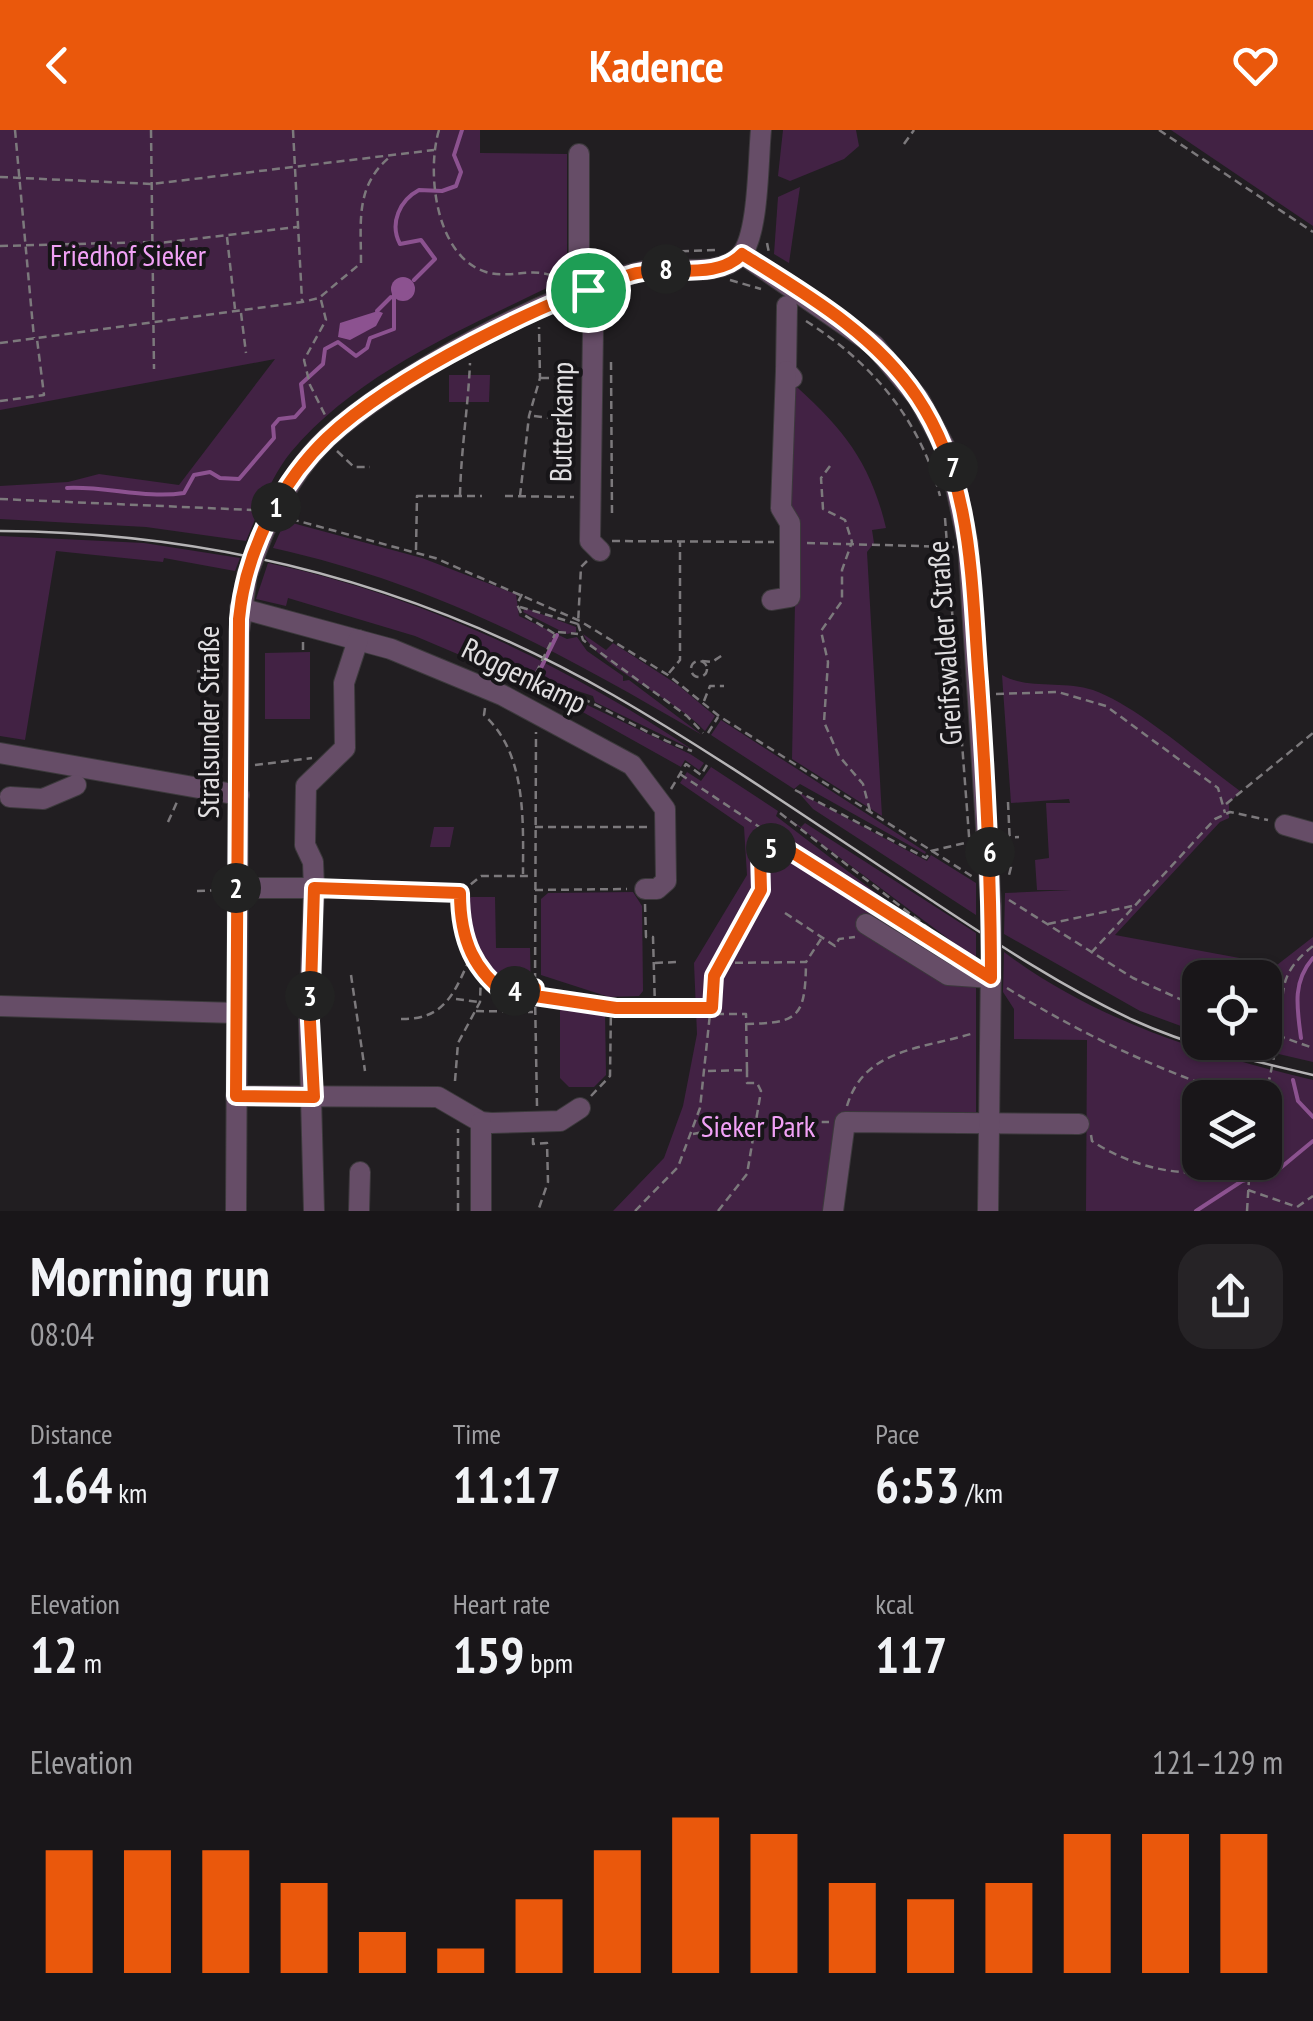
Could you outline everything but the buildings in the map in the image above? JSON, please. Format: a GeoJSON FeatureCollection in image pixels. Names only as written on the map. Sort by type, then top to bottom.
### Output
{"type":"FeatureCollection","features":[{"type":"Feature","properties":{"kind":"street"},"geometry":{"type":"LineString","coordinates":[[742,254],[750,241],[762,130]]}},
{"type":"Feature","properties":{"kind":"street"},"geometry":{"type":"LineString","coordinates":[[579,154],[579,258],[588,290]]}},
{"type":"Feature","properties":{"kind":"street","name":"Stralsunder Straße"},"geometry":{"type":"LineString","coordinates":[[236,1211],[240,608],[264,521],[310,456],[362,410],[470,345],[588,290],[643,272],[719,268],[742,254]]}},
{"type":"Feature","properties":{"kind":"street","name":"Greifswalder Straße"},"geometry":{"type":"LineString","coordinates":[[742,254],[874,346],[919,398],[949,454],[964,513],[995,900],[988,1211]]}},
{"type":"Feature","properties":{"kind":"street","name":"Butterkamp"},"geometry":{"type":"LineString","coordinates":[[588,290],[592,362],[590,541],[600,551]]}},
{"type":"Feature","properties":{"kind":"street"},"geometry":{"type":"LineString","coordinates":[[772,600],[790,597],[790,528],[781,508],[789,374],[787,306]]}},
{"type":"Feature","properties":{"kind":"street","name":"Roggenkamp"},"geometry":{"type":"LineString","coordinates":[[240,608],[358,640],[477,684],[632,765],[648,792],[665,809],[666,881],[656,889],[645,889]]}},
{"type":"Feature","properties":{"kind":"street"},"geometry":{"type":"LineString","coordinates":[[314,1211],[309,888],[313,862],[306,846],[306,786],[345,748],[344,683],[358,640]]}},
{"type":"Feature","properties":{"kind":"street"},"geometry":{"type":"LineString","coordinates":[[0,753],[78,775],[239,794]]}},
{"type":"Feature","properties":{"kind":"street"},"geometry":{"type":"LineString","coordinates":[[10,797],[43,798],[78,775]]}},
{"type":"Feature","properties":{"kind":"street"},"geometry":{"type":"LineString","coordinates":[[74,810],[78,775]]}},
{"type":"Feature","properties":{"kind":"street"},"geometry":{"type":"LineString","coordinates":[[43,798],[44,821]]}},
{"type":"Feature","properties":{"kind":"street"},"geometry":{"type":"LineString","coordinates":[[1284,825],[1313,832]]}},
{"type":"Feature","properties":{"kind":"street"},"geometry":{"type":"LineString","coordinates":[[236,888],[309,888]]}},
{"type":"Feature","properties":{"kind":"street"},"geometry":{"type":"LineString","coordinates":[[866,924],[948,975],[991,971]]}},
{"type":"Feature","properties":{"kind":"street"},"geometry":{"type":"LineString","coordinates":[[0,1006],[236,1012]]}},
{"type":"Feature","properties":{"kind":"street"},"geometry":{"type":"LineString","coordinates":[[236,1096],[438,1097],[480,1122],[560,1121],[580,1108]]}},
{"type":"Feature","properties":{"kind":"street"},"geometry":{"type":"LineString","coordinates":[[480,1122],[481,1211]]}},
{"type":"Feature","properties":{"kind":"street"},"geometry":{"type":"LineString","coordinates":[[833,1211],[845,1122],[1079,1124]]}},
{"type":"Feature","properties":{"kind":"street"},"geometry":{"type":"LineString","coordinates":[[359,1211],[360,1172]]}},
{"type":"Feature","properties":{"kind":"path"},"geometry":{"type":"LineString","coordinates":[[0,401],[44,395],[15,130]]}},
{"type":"Feature","properties":{"kind":"path"},"geometry":{"type":"LineString","coordinates":[[150,130],[154,368]]}},
{"type":"Feature","properties":{"kind":"path"},"geometry":{"type":"LineString","coordinates":[[294,130],[302,302]]}},
{"type":"Feature","properties":{"kind":"path"},"geometry":{"type":"LineString","coordinates":[[440,130],[434,150],[438,199],[446,234],[467,263],[500,275],[531,270],[566,284]]}},
{"type":"Feature","properties":{"kind":"path"},"geometry":{"type":"LineString","coordinates":[[904,144],[914,130]]}},
{"type":"Feature","properties":{"kind":"path"},"geometry":{"type":"LineString","coordinates":[[1159,130],[1313,232]]}},
{"type":"Feature","properties":{"kind":"path"},"geometry":{"type":"LineString","coordinates":[[0,177],[152,184],[434,150]]}},
{"type":"Feature","properties":{"kind":"path"},"geometry":{"type":"LineString","coordinates":[[0,343],[319,298],[361,264],[361,196],[370,176],[391,156]]}},
{"type":"Feature","properties":{"kind":"path"},"geometry":{"type":"LineString","coordinates":[[0,246],[152,243],[298,227]]}},
{"type":"Feature","properties":{"kind":"path"},"geometry":{"type":"LineString","coordinates":[[227,236],[246,354]]}},
{"type":"Feature","properties":{"kind":"path"},"geometry":{"type":"LineString","coordinates":[[729,279],[762,289]]}},
{"type":"Feature","properties":{"kind":"path"},"geometry":{"type":"LineString","coordinates":[[319,298],[326,305],[326,320],[308,346],[306,369],[329,420]]}},
{"type":"Feature","properties":{"kind":"path"},"geometry":{"type":"LineString","coordinates":[[787,306],[843,347],[881,382],[915,430],[932,471],[945,520],[966,829],[972,856]]}},
{"type":"Feature","properties":{"kind":"path"},"geometry":{"type":"LineString","coordinates":[[528,326],[539,320],[540,378]]}},
{"type":"Feature","properties":{"kind":"path"},"geometry":{"type":"LineString","coordinates":[[460,496],[470,355]]}},
{"type":"Feature","properties":{"kind":"path"},"geometry":{"type":"LineString","coordinates":[[592,362],[613,362],[612,514]]}},
{"type":"Feature","properties":{"kind":"path"},"geometry":{"type":"LineString","coordinates":[[520,496],[535,383],[540,378],[560,374]]}},
{"type":"Feature","properties":{"kind":"path"},"geometry":{"type":"LineString","coordinates":[[532,416],[552,418]]}},
{"type":"Feature","properties":{"kind":"path"},"geometry":{"type":"LineString","coordinates":[[328,452],[334,446],[354,467],[370,467]]}},
{"type":"Feature","properties":{"kind":"path"},"geometry":{"type":"LineString","coordinates":[[830,466],[821,478],[823,510],[845,520],[852,542],[842,570],[839,611],[822,631],[828,662],[822,710],[840,756],[866,790],[870,812]]}},
{"type":"Feature","properties":{"kind":"path"},"geometry":{"type":"LineString","coordinates":[[416,552],[417,496],[482,496]]}},
{"type":"Feature","properties":{"kind":"path"},"geometry":{"type":"LineString","coordinates":[[505,496],[590,497]]}},
{"type":"Feature","properties":{"kind":"path"},"geometry":{"type":"LineString","coordinates":[[0,499],[264,521]]}},
{"type":"Feature","properties":{"kind":"path"},"geometry":{"type":"LineString","coordinates":[[282,516],[416,552],[522,592],[668,674],[719,716],[982,883],[978,870]]}},
{"type":"Feature","properties":{"kind":"path"},"geometry":{"type":"LineString","coordinates":[[668,674],[680,660],[680,540]]}},
{"type":"Feature","properties":{"kind":"path"},"geometry":{"type":"LineString","coordinates":[[600,551],[582,567],[580,634],[597,655],[706,733],[719,716]]}},
{"type":"Feature","properties":{"kind":"path"},"geometry":{"type":"LineString","coordinates":[[522,592],[520,614],[556,633],[580,634]]}},
{"type":"Feature","properties":{"kind":"path"},"geometry":{"type":"LineString","coordinates":[[518,608],[525,606],[579,623]]}},
{"type":"Feature","properties":{"kind":"path"},"geometry":{"type":"LineString","coordinates":[[531,682],[556,633]]}},
{"type":"Feature","properties":{"kind":"path"},"geometry":{"type":"LineString","coordinates":[[680,660],[712,662],[724,654]]}},
{"type":"Feature","properties":{"kind":"path"},"geometry":{"type":"LineString","coordinates":[[699,661],[706,664],[710,686],[703,702]]}},
{"type":"Feature","properties":{"kind":"path"},"geometry":{"type":"LineString","coordinates":[[699,661],[692,665],[692,672],[701,676],[706,672]]}},
{"type":"Feature","properties":{"kind":"path"},"geometry":{"type":"LineString","coordinates":[[197,671],[239,674]]}},
{"type":"Feature","properties":{"kind":"path"},"geometry":{"type":"LineString","coordinates":[[513,674],[552,693],[557,688],[586,700],[661,740],[692,751]]}},
{"type":"Feature","properties":{"kind":"path"},"geometry":{"type":"LineString","coordinates":[[710,686],[724,686]]}},
{"type":"Feature","properties":{"kind":"path"},"geometry":{"type":"LineString","coordinates":[[980,695],[1058,692],[1106,706],[1218,788],[1225,813]]}},
{"type":"Feature","properties":{"kind":"path"},"geometry":{"type":"LineString","coordinates":[[497,706],[485,702],[484,715],[501,732],[522,798],[522,876]]}},
{"type":"Feature","properties":{"kind":"path"},"geometry":{"type":"LineString","coordinates":[[537,725],[533,876],[537,1110],[532,1144],[547,1143],[548,1182],[542,1187],[538,1211]]}},
{"type":"Feature","properties":{"kind":"path"},"geometry":{"type":"LineString","coordinates":[[1224,804],[1313,733]]}},
{"type":"Feature","properties":{"kind":"path"},"geometry":{"type":"LineString","coordinates":[[258,766],[335,756]]}},
{"type":"Feature","properties":{"kind":"path"},"geometry":{"type":"LineString","coordinates":[[707,765],[701,774],[686,764],[680,774],[779,844],[962,962],[967,956],[780,813]]}},
{"type":"Feature","properties":{"kind":"path"},"geometry":{"type":"LineString","coordinates":[[796,790],[926,858],[931,851]]}},
{"type":"Feature","properties":{"kind":"path"},"geometry":{"type":"LineString","coordinates":[[168,822],[178,798]]}},
{"type":"Feature","properties":{"kind":"path"},"geometry":{"type":"LineString","coordinates":[[1006,883],[1012,867],[1008,802]]}},
{"type":"Feature","properties":{"kind":"path"},"geometry":{"type":"LineString","coordinates":[[1225,813],[1284,825]]}},
{"type":"Feature","properties":{"kind":"path"},"geometry":{"type":"LineString","coordinates":[[1091,954],[1225,813]]}},
{"type":"Feature","properties":{"kind":"path"},"geometry":{"type":"LineString","coordinates":[[534,827],[666,827]]}},
{"type":"Feature","properties":{"kind":"path"},"geometry":{"type":"LineString","coordinates":[[635,1211],[678,1167],[690,1135],[706,1070],[714,976],[761,890],[758,829]]}},
{"type":"Feature","properties":{"kind":"path"},"geometry":{"type":"LineString","coordinates":[[1010,838],[1019,837]]}},
{"type":"Feature","properties":{"kind":"path"},"geometry":{"type":"LineString","coordinates":[[760,854],[779,844]]}},
{"type":"Feature","properties":{"kind":"path"},"geometry":{"type":"LineString","coordinates":[[309,888],[460,893],[481,876],[533,876]]}},
{"type":"Feature","properties":{"kind":"path"},"geometry":{"type":"LineString","coordinates":[[198,891],[236,888]]}},
{"type":"Feature","properties":{"kind":"path"},"geometry":{"type":"LineString","coordinates":[[533,890],[645,889],[646,937],[662,937]]}},
{"type":"Feature","properties":{"kind":"path"},"geometry":{"type":"LineString","coordinates":[[460,893],[460,931],[471,955],[481,971],[513,999]]}},
{"type":"Feature","properties":{"kind":"path"},"geometry":{"type":"LineString","coordinates":[[995,900],[1182,999]]}},
{"type":"Feature","properties":{"kind":"path"},"geometry":{"type":"LineString","coordinates":[[1046,925],[1134,906]]}},
{"type":"Feature","properties":{"kind":"path"},"geometry":{"type":"LineString","coordinates":[[746,1024],[788,1022],[802,1008],[806,962],[822,938],[785,913]]}},
{"type":"Feature","properties":{"kind":"path"},"geometry":{"type":"LineString","coordinates":[[654,937],[655,1009]]}},
{"type":"Feature","properties":{"kind":"path"},"geometry":{"type":"LineString","coordinates":[[1282,983],[1294,962],[1313,946]]}},
{"type":"Feature","properties":{"kind":"path"},"geometry":{"type":"LineString","coordinates":[[402,1019],[439,1010],[453,999],[471,955]]}},
{"type":"Feature","properties":{"kind":"path"},"geometry":{"type":"LineString","coordinates":[[654,963],[676,962]]}},
{"type":"Feature","properties":{"kind":"path"},"geometry":{"type":"LineString","coordinates":[[720,963],[806,962]]}},
{"type":"Feature","properties":{"kind":"path"},"geometry":{"type":"LineString","coordinates":[[456,1081],[458,1043],[480,1002],[481,971]]}},
{"type":"Feature","properties":{"kind":"path"},"geometry":{"type":"LineString","coordinates":[[991,971],[1136,1056],[1188,1080]]}},
{"type":"Feature","properties":{"kind":"path"},"geometry":{"type":"LineString","coordinates":[[352,975],[365,1071]]}},
{"type":"Feature","properties":{"kind":"path"},"geometry":{"type":"LineString","coordinates":[[510,1012],[515,989],[535,988]]}},
{"type":"Feature","properties":{"kind":"path"},"geometry":{"type":"LineString","coordinates":[[535,996],[611,1007],[712,1008]]}},
{"type":"Feature","properties":{"kind":"path"},"geometry":{"type":"LineString","coordinates":[[453,999],[480,1002]]}},
{"type":"Feature","properties":{"kind":"path"},"geometry":{"type":"LineString","coordinates":[[580,1108],[610,1076],[611,1007]]}},
{"type":"Feature","properties":{"kind":"path"},"geometry":{"type":"LineString","coordinates":[[476,1010],[534,1012]]}},
{"type":"Feature","properties":{"kind":"path"},"geometry":{"type":"LineString","coordinates":[[712,1014],[746,1014],[747,1082],[760,1086],[747,1174],[718,1211]]}},
{"type":"Feature","properties":{"kind":"path"},"geometry":{"type":"LineString","coordinates":[[690,1135],[757,1121],[845,1122],[852,1090],[876,1062],[972,1034],[990,1018]]}},
{"type":"Feature","properties":{"kind":"path"},"geometry":{"type":"LineString","coordinates":[[1282,1037],[1311,1047]]}},
{"type":"Feature","properties":{"kind":"path"},"geometry":{"type":"LineString","coordinates":[[706,1070],[747,1070]]}},
{"type":"Feature","properties":{"kind":"path"},"geometry":{"type":"LineString","coordinates":[[458,1211],[459,1108]]}},
{"type":"Feature","properties":{"kind":"path"},"geometry":{"type":"LineString","coordinates":[[1079,1124],[1099,1146],[1182,1172]]}},
{"type":"Feature","properties":{"kind":"path"},"geometry":{"type":"LineString","coordinates":[[1246,1211],[1249,1180]]}},
{"type":"Feature","properties":{"kind":"path"},"geometry":{"type":"LineString","coordinates":[[1248,1190],[1297,1207],[1313,1196]]}},
{"type":"Feature","properties":{"kind":"green space","name":"Friedhof Sieker"},"geometry":{"type":"Polygon","coordinates":[[[0,130],[480,130],[480,153],[567,154],[567,273],[563,280],[418,353],[349,397],[291,452],[246,541],[146,527],[0,519],[0,486],[68,482],[99,474],[179,485],[275,359],[0,410],[0,130]]]}},
{"type":"Feature","properties":{"kind":"green space"},"geometry":{"type":"Polygon","coordinates":[[[783,130],[856,130],[859,146],[844,159],[790,181],[778,176],[783,130]]]}},
{"type":"Feature","properties":{"kind":"green space"},"geometry":{"type":"Polygon","coordinates":[[[1171,130],[1313,130],[1313,226],[1171,130]]]}},
{"type":"Feature","properties":{"kind":"green space"},"geometry":{"type":"Polygon","coordinates":[[[800,187],[789,263],[774,254],[778,197],[800,187]]]}},
{"type":"Feature","properties":{"kind":"green space"},"geometry":{"type":"Polygon","coordinates":[[[449,375],[490,375],[489,402],[449,402],[449,375]]]}},
{"type":"Feature","properties":{"kind":"green space"},"geometry":{"type":"Polygon","coordinates":[[[790,381],[851,446],[871,483],[886,528],[872,530],[874,543],[867,552],[882,816],[792,759],[796,551],[787,511],[790,381]]]}},
{"type":"Feature","properties":{"kind":"green space"},"geometry":{"type":"Polygon","coordinates":[[[285,521],[422,558],[516,594],[519,616],[567,639],[577,637],[587,651],[623,676],[623,681],[629,680],[702,735],[547,649],[443,601],[332,563],[273,548],[285,521]]]}},
{"type":"Feature","properties":{"kind":"green space"},"geometry":{"type":"Polygon","coordinates":[[[0,536],[144,543],[240,558],[235,571],[164,558],[163,562],[56,551],[25,740],[0,736],[0,536]]]}},
{"type":"Feature","properties":{"kind":"green space"},"geometry":{"type":"Polygon","coordinates":[[[268,563],[380,594],[489,636],[594,689],[693,750],[595,702],[593,696],[553,683],[550,689],[536,682],[540,675],[534,672],[530,679],[511,669],[507,675],[415,636],[288,598],[286,606],[256,599],[268,563]]]}},
{"type":"Feature","properties":{"kind":"green space"},"geometry":{"type":"Polygon","coordinates":[[[525,608],[576,627],[576,632],[567,634],[523,612],[525,608]]]}},
{"type":"Feature","properties":{"kind":"green space"},"geometry":{"type":"Polygon","coordinates":[[[583,634],[606,650],[613,643],[678,685],[715,716],[705,731],[605,659],[583,634]]]}},
{"type":"Feature","properties":{"kind":"green space"},"geometry":{"type":"Polygon","coordinates":[[[310,652],[310,719],[265,719],[265,653],[310,652]]]}},
{"type":"Feature","properties":{"kind":"green space"},"geometry":{"type":"Polygon","coordinates":[[[1002,675],[1023,682],[1093,690],[1149,721],[1240,791],[1229,804],[1229,818],[1220,822],[1115,935],[1250,960],[1182,960],[1182,1026],[1140,1011],[1004,934],[1005,893],[1071,890],[1037,890],[1035,860],[1049,858],[1046,803],[1070,803],[1069,799],[1011,803],[1002,675]]]}},
{"type":"Feature","properties":{"kind":"green space"},"geometry":{"type":"Polygon","coordinates":[[[558,691],[704,763],[699,770],[685,760],[681,767],[554,696],[558,691]]]}},
{"type":"Feature","properties":{"kind":"green space"},"geometry":{"type":"Polygon","coordinates":[[[721,720],[925,854],[800,784],[794,789],[711,735],[721,720]]]}},
{"type":"Feature","properties":{"kind":"green space","name":"Sieker Park"},"geometry":{"type":"Polygon","coordinates":[[[711,767],[778,811],[776,816],[966,962],[970,955],[783,815],[801,827],[805,823],[976,933],[976,1116],[839,1117],[826,1211],[613,1211],[664,1158],[683,1106],[697,1034],[694,963],[747,875],[744,827],[680,783],[687,772],[701,781],[711,767]]]}},
{"type":"Feature","properties":{"kind":"green space"},"geometry":{"type":"Polygon","coordinates":[[[798,792],[927,861],[931,855],[976,883],[976,915],[813,809],[798,792]]]}},
{"type":"Feature","properties":{"kind":"green space"},"geometry":{"type":"Polygon","coordinates":[[[434,827],[454,827],[450,847],[430,847],[434,827]]]}},
{"type":"Feature","properties":{"kind":"green space"},"geometry":{"type":"Polygon","coordinates":[[[633,892],[642,906],[643,991],[639,996],[609,997],[541,975],[541,899],[548,893],[633,892]]]}},
{"type":"Feature","properties":{"kind":"green space"},"geometry":{"type":"Polygon","coordinates":[[[471,897],[495,897],[496,948],[530,948],[531,997],[510,996],[478,954],[464,919],[463,905],[471,897]]]}},
{"type":"Feature","properties":{"kind":"green space"},"geometry":{"type":"Polygon","coordinates":[[[1313,937],[1313,1062],[1282,1055],[1282,961],[1313,937]]]}},
{"type":"Feature","properties":{"kind":"green space"},"geometry":{"type":"Polygon","coordinates":[[[1004,952],[1113,1016],[1182,1043],[1182,1060],[1235,1060],[1313,1080],[1313,1211],[1086,1211],[1087,1040],[1014,1039],[1014,1009],[1003,992],[1004,952]]]}},
{"type":"Feature","properties":{"kind":"green space"},"geometry":{"type":"Polygon","coordinates":[[[560,1004],[605,1012],[606,1075],[594,1087],[569,1087],[560,1078],[560,1004]]]}},
{"type":"Feature","properties":{"kind":"shaded area"},"geometry":{"type":"Polygon","coordinates":[[[403,277],[415,289],[403,301],[391,289],[403,277]]]}},
{"type":"Feature","properties":{"kind":"shaded area"},"geometry":{"type":"Polygon","coordinates":[[[378,311],[383,313],[376,326],[350,340],[338,337],[340,323],[378,311]]]}},
{"type":"Feature","properties":{"kind":"waterway"},"geometry":{"type":"LineString","coordinates":[[414,280],[435,259],[421,240],[400,244],[398,213],[419,190],[442,191],[456,186],[461,172],[454,155],[462,130]]}},
{"type":"Feature","properties":{"kind":"waterway"},"geometry":{"type":"LineString","coordinates":[[67,488],[170,494],[184,493],[194,475],[210,472],[220,478],[239,479],[274,438],[273,426],[279,419],[295,417],[304,407],[301,384],[323,364],[325,349],[338,342],[356,356],[367,348],[370,338],[394,329],[394,294]]}},
{"type":"Feature","properties":{"kind":"waterway"},"geometry":{"type":"LineString","coordinates":[[377,311],[391,297]]}},
{"type":"Feature","properties":{"kind":"waterway"},"geometry":{"type":"LineString","coordinates":[[538,674],[557,635]]}},
{"type":"Feature","properties":{"kind":"waterway"},"geometry":{"type":"LineString","coordinates":[[1301,1038],[1299,986],[1313,958]]}},
{"type":"Feature","properties":{"kind":"waterway"},"geometry":{"type":"LineString","coordinates":[[1293,1080],[1298,1101],[1313,1117]]}},
{"type":"Feature","properties":{"kind":"waterway"},"geometry":{"type":"LineString","coordinates":[[1196,1211],[1242,1181],[1278,1170],[1313,1141]]}},
{"type":"Feature","properties":{"kind":"tram line"},"geometry":{"type":"LineString","coordinates":[[0,531],[81,534],[240,555],[317,573],[468,624],[541,657],[654,719],[1005,948],[1081,993],[1177,1038],[1313,1075]]}},
{"type":"Feature","properties":{"kind":"route"},"geometry":{"type":"LineString","coordinates":[[742,254],[855,328],[919,398],[949,454],[968,544],[990,840],[991,978],[779,844],[760,854],[761,890],[714,976],[712,1008],[616,1008],[557,996],[535,996],[535,988],[515,989],[513,999],[481,971],[471,955],[460,931],[460,893],[314,888],[310,1021],[314,1097],[236,1096],[239,619],[259,541],[276,505],[310,456],[362,410],[470,345],[588,290],[643,272],[719,268],[742,254]]}}]}
